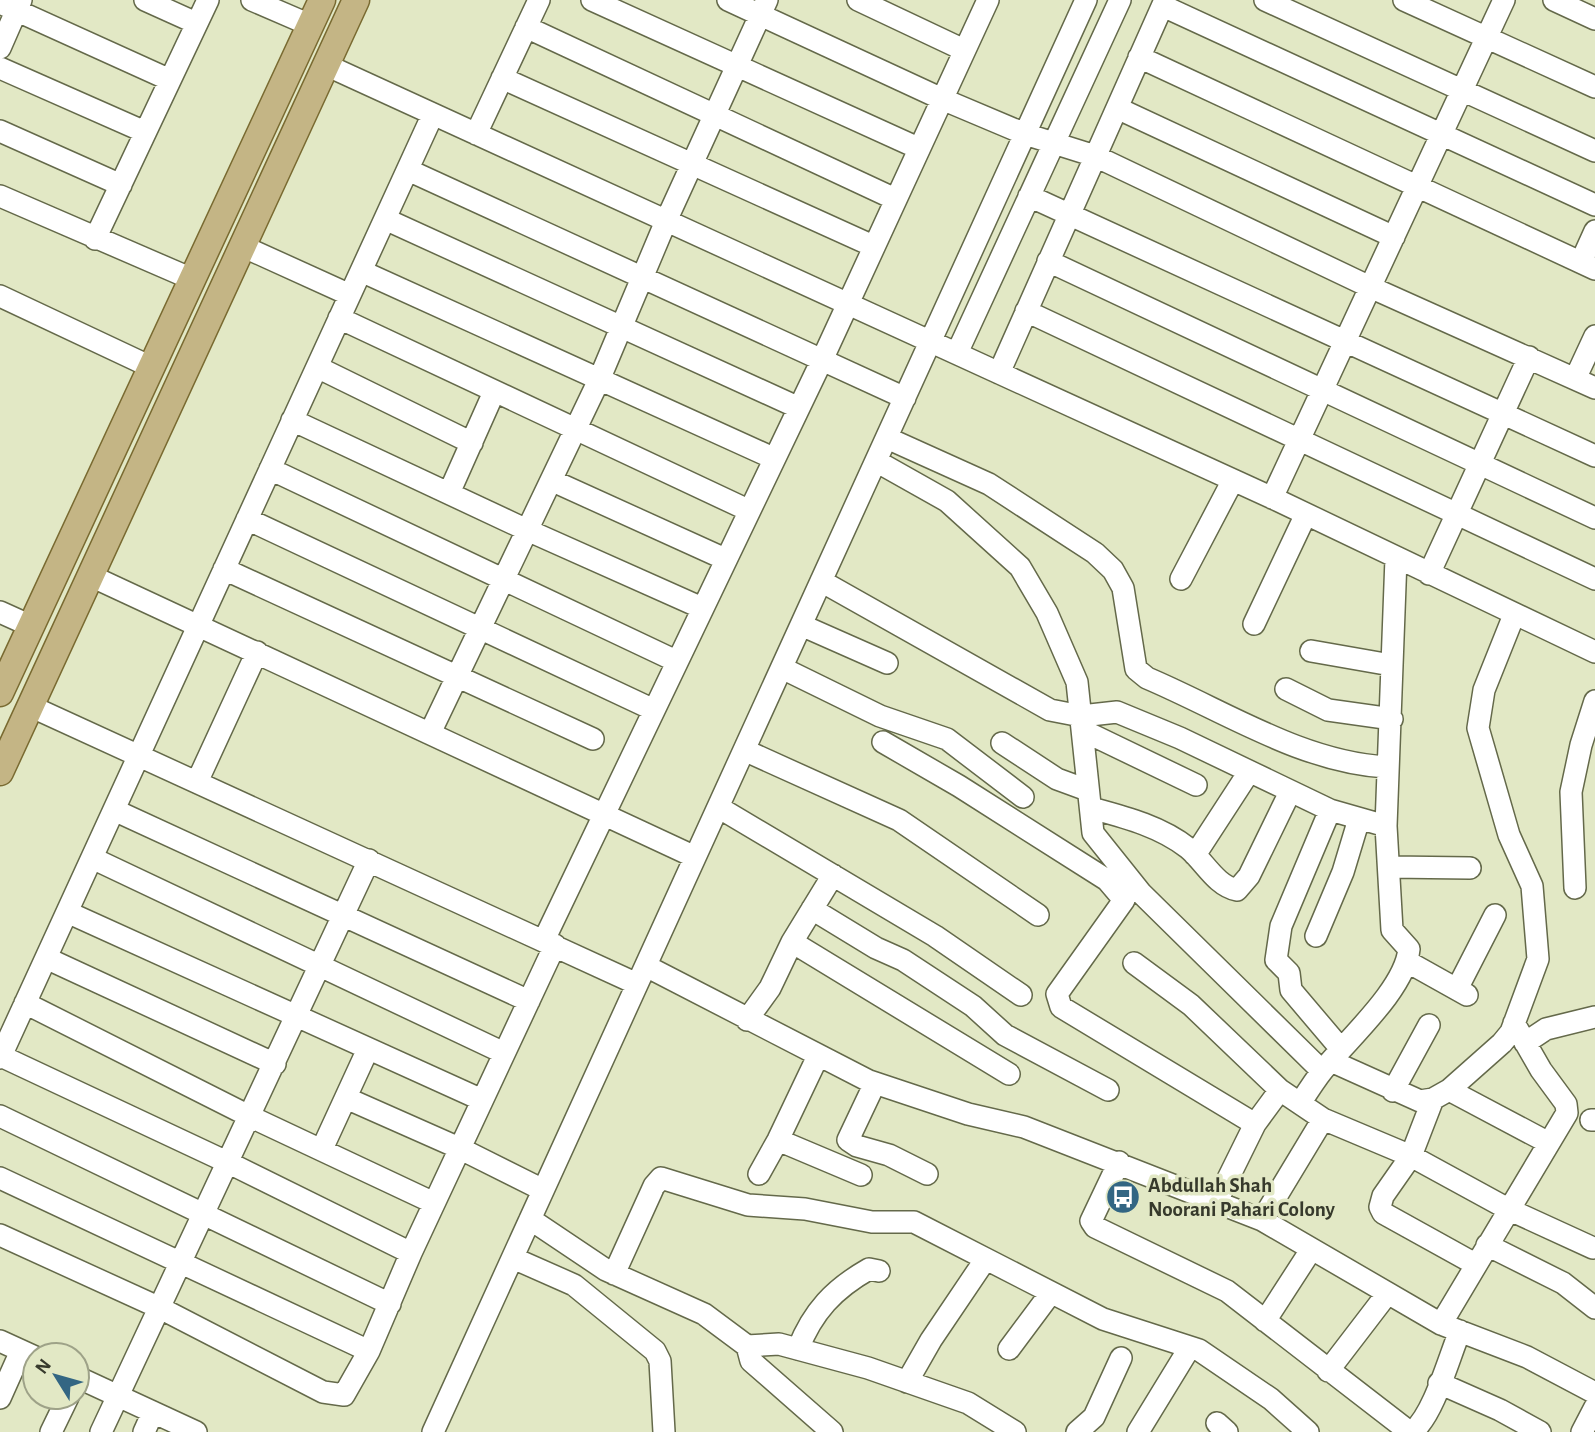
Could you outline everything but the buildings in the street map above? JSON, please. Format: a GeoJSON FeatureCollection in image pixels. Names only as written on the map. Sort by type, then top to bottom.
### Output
{"type":"FeatureCollection","features":[{"type":"Feature","properties":{"kind":"main road"},"geometry":{"type":"LineString","coordinates":[[0,693],[322,0]]}},
{"type":"Feature","properties":{"kind":"main road"},"geometry":{"type":"LineString","coordinates":[[0,772],[356,0]]}},
{"type":"Feature","properties":{"kind":"street"},"geometry":{"type":"LineString","coordinates":[[145,0],[196,23]]}},
{"type":"Feature","properties":{"kind":"street"},"geometry":{"type":"LineString","coordinates":[[95,239],[208,0]]}},
{"type":"Feature","properties":{"kind":"street"},"geometry":{"type":"LineString","coordinates":[[252,0],[310,25]]}},
{"type":"Feature","properties":{"kind":"street"},"geometry":{"type":"LineString","coordinates":[[476,134],[539,0]]}},
{"type":"Feature","properties":{"kind":"street"},"geometry":{"type":"LineString","coordinates":[[592,0],[918,148]]}},
{"type":"Feature","properties":{"kind":"street"},"geometry":{"type":"LineString","coordinates":[[728,0],[764,8],[942,99],[1025,134],[1095,156],[1370,287],[1595,388]]}},
{"type":"Feature","properties":{"kind":"street"},"geometry":{"type":"LineString","coordinates":[[858,0],[964,50]]}},
{"type":"Feature","properties":{"kind":"street"},"geometry":{"type":"LineString","coordinates":[[0,1236],[160,1308],[334,1396],[344,1395],[350,1388],[529,1000],[550,942],[605,813],[797,407],[822,360],[987,0]]}},
{"type":"Feature","properties":{"kind":"street"},"geometry":{"type":"LineString","coordinates":[[433,1432],[1086,0]]}},
{"type":"Feature","properties":{"kind":"street"},"geometry":{"type":"LineString","coordinates":[[957,354],[1120,0]]}},
{"type":"Feature","properties":{"kind":"street"},"geometry":{"type":"LineString","coordinates":[[1265,0],[1595,151]]}},
{"type":"Feature","properties":{"kind":"street"},"geometry":{"type":"LineString","coordinates":[[1404,0],[1595,87]]}},
{"type":"Feature","properties":{"kind":"street"},"geometry":{"type":"LineString","coordinates":[[1272,498],[1504,0]]}},
{"type":"Feature","properties":{"kind":"street"},"geometry":{"type":"LineString","coordinates":[[1554,0],[1595,19]]}},
{"type":"Feature","properties":{"kind":"street"},"geometry":{"type":"LineString","coordinates":[[999,373],[1164,3],[1595,205]]}},
{"type":"Feature","properties":{"kind":"street"},"geometry":{"type":"LineString","coordinates":[[0,48],[13,4],[170,80]]}},
{"type":"Feature","properties":{"kind":"street"},"geometry":{"type":"LineString","coordinates":[[430,733],[600,380],[666,221],[735,66],[764,8]]}},
{"type":"Feature","properties":{"kind":"street"},"geometry":{"type":"LineString","coordinates":[[526,27],[895,199]]}},
{"type":"Feature","properties":{"kind":"street"},"geometry":{"type":"LineString","coordinates":[[1139,57],[1588,266],[1595,230]]}},
{"type":"Feature","properties":{"kind":"street"},"geometry":{"type":"LineString","coordinates":[[326,65],[1272,498],[1595,652]]}},
{"type":"Feature","properties":{"kind":"street"},"geometry":{"type":"LineString","coordinates":[[0,68],[145,132]]}},
{"type":"Feature","properties":{"kind":"street"},"geometry":{"type":"LineString","coordinates":[[502,78],[691,166],[873,246]]}},
{"type":"Feature","properties":{"kind":"street"},"geometry":{"type":"LineString","coordinates":[[1117,108],[1394,237]]}},
{"type":"Feature","properties":{"kind":"street"},"geometry":{"type":"LineString","coordinates":[[411,1253],[229,1163],[0,1057],[14,1010],[46,958],[433,114]]}},
{"type":"Feature","properties":{"kind":"street"},"geometry":{"type":"LineString","coordinates":[[0,131],[121,185]]}},
{"type":"Feature","properties":{"kind":"street"},"geometry":{"type":"LineString","coordinates":[[408,170],[905,398]]}},
{"type":"Feature","properties":{"kind":"street"},"geometry":{"type":"LineString","coordinates":[[0,196],[192,279]]}},
{"type":"Feature","properties":{"kind":"street"},"geometry":{"type":"LineString","coordinates":[[1030,196],[1595,456]]}},
{"type":"Feature","properties":{"kind":"street"},"geometry":{"type":"LineString","coordinates":[[385,219],[797,407]]}},
{"type":"Feature","properties":{"kind":"street"},"geometry":{"type":"LineString","coordinates":[[242,246],[350,295]]}},
{"type":"Feature","properties":{"kind":"street"},"geometry":{"type":"LineString","coordinates":[[1048,261],[1595,518]]}},
{"type":"Feature","properties":{"kind":"street"},"geometry":{"type":"LineString","coordinates":[[361,271],[773,458]]}},
{"type":"Feature","properties":{"kind":"street"},"geometry":{"type":"LineString","coordinates":[[0,296],[151,367]]}},
{"type":"Feature","properties":{"kind":"street"},"geometry":{"type":"LineString","coordinates":[[1026,312],[1595,579]]}},
{"type":"Feature","properties":{"kind":"street"},"geometry":{"type":"LineString","coordinates":[[339,318],[748,510]]}},
{"type":"Feature","properties":{"kind":"street"},"geometry":{"type":"LineString","coordinates":[[1575,379],[1595,336]]}},
{"type":"Feature","properties":{"kind":"street"},"geometry":{"type":"LineString","coordinates":[[1430,574],[1529,357]]}},
{"type":"Feature","properties":{"kind":"street"},"geometry":{"type":"LineString","coordinates":[[317,367],[472,443]]}},
{"type":"Feature","properties":{"kind":"street"},"geometry":{"type":"LineString","coordinates":[[449,494],[494,392]]}},
{"type":"Feature","properties":{"kind":"street"},"geometry":{"type":"LineString","coordinates":[[292,421],[702,608]]}},
{"type":"Feature","properties":{"kind":"street"},"geometry":{"type":"LineString","coordinates":[[887,438],[989,484],[1095,552],[1113,570],[1123,588],[1136,669],[1147,678],[1280,740],[1350,765],[1386,767]]}},
{"type":"Feature","properties":{"kind":"street"},"geometry":{"type":"LineString","coordinates":[[876,461],[947,501],[1020,567],[1047,613],[1077,682],[1093,833],[1141,893],[1331,1061],[1420,1101],[1441,1095],[1549,1143]]}},
{"type":"Feature","properties":{"kind":"street"},"geometry":{"type":"LineString","coordinates":[[270,469],[676,662]]}},
{"type":"Feature","properties":{"kind":"street"},"geometry":{"type":"LineString","coordinates":[[1181,579],[1233,480]]}},
{"type":"Feature","properties":{"kind":"street"},"geometry":{"type":"LineString","coordinates":[[553,481],[725,559]]}},
{"type":"Feature","properties":{"kind":"street"},"geometry":{"type":"LineString","coordinates":[[1254,624],[1306,514]]}},
{"type":"Feature","properties":{"kind":"street"},"geometry":{"type":"LineString","coordinates":[[247,519],[654,709]]}},
{"type":"Feature","properties":{"kind":"street"},"geometry":{"type":"LineString","coordinates":[[1301,1102],[1331,1061],[1373,1015],[1408,962],[1409,949],[1392,930],[1386,827],[1386,767],[1392,719],[1391,665],[1396,558]]}},
{"type":"Feature","properties":{"kind":"street"},"geometry":{"type":"LineString","coordinates":[[224,569],[593,739]]}},
{"type":"Feature","properties":{"kind":"street"},"geometry":{"type":"LineString","coordinates":[[91,576],[695,856]]}},
{"type":"Feature","properties":{"kind":"street"},"geometry":{"type":"LineString","coordinates":[[821,581],[1050,710],[1082,723],[1196,785]]}},
{"type":"Feature","properties":{"kind":"street"},"geometry":{"type":"LineString","coordinates":[[0,612],[31,626]]}},
{"type":"Feature","properties":{"kind":"street"},"geometry":{"type":"LineString","coordinates":[[1475,1265],[1383,1213],[1380,1206],[1383,1196],[1411,1156],[1441,1095],[1502,1043],[1514,1023],[1538,958],[1535,899],[1509,835],[1478,728],[1484,690],[1514,615]]}},
{"type":"Feature","properties":{"kind":"street"},"geometry":{"type":"LineString","coordinates":[[801,625],[887,663]]}},
{"type":"Feature","properties":{"kind":"street"},"geometry":{"type":"LineString","coordinates":[[1311,651],[1391,665]]}},
{"type":"Feature","properties":{"kind":"street"},"geometry":{"type":"LineString","coordinates":[[197,782],[257,652]]}},
{"type":"Feature","properties":{"kind":"street"},"geometry":{"type":"LineString","coordinates":[[782,668],[880,716],[947,739],[1023,797]]}},
{"type":"Feature","properties":{"kind":"street"},"geometry":{"type":"LineString","coordinates":[[1286,689],[1328,710],[1392,719]]}},
{"type":"Feature","properties":{"kind":"street"},"geometry":{"type":"LineString","coordinates":[[1575,888],[1571,792],[1581,745],[1595,701]]}},
{"type":"Feature","properties":{"kind":"street"},"geometry":{"type":"LineString","coordinates":[[30,706],[550,942],[641,975],[747,1020],[874,1083],[968,1114],[1024,1128],[1119,1162],[1262,1220],[1450,1328],[1527,1357],[1595,1392]]}},
{"type":"Feature","properties":{"kind":"street"},"geometry":{"type":"LineString","coordinates":[[1082,723],[1117,712],[1180,738],[1330,810],[1386,827]]}},
{"type":"Feature","properties":{"kind":"street"},"geometry":{"type":"LineString","coordinates":[[883,742],[959,786],[1107,880],[1124,900],[1057,994],[1061,1007],[1255,1124]]}},
{"type":"Feature","properties":{"kind":"street"},"geometry":{"type":"LineString","coordinates":[[1002,743],[1089,799],[1152,828],[1195,855],[1227,888],[1237,890],[1249,876],[1290,792]]}},
{"type":"Feature","properties":{"kind":"street"},"geometry":{"type":"LineString","coordinates":[[744,750],[899,820],[1038,915]]}},
{"type":"Feature","properties":{"kind":"street"},"geometry":{"type":"LineString","coordinates":[[1195,855],[1248,772]]}},
{"type":"Feature","properties":{"kind":"street"},"geometry":{"type":"LineString","coordinates":[[718,807],[866,898],[936,936],[1021,995]]}},
{"type":"Feature","properties":{"kind":"street"},"geometry":{"type":"LineString","coordinates":[[114,810],[529,1000]]}},
{"type":"Feature","properties":{"kind":"street"},"geometry":{"type":"LineString","coordinates":[[1330,810],[1281,926],[1276,960],[1289,973],[1291,990],[1331,1061]]}},
{"type":"Feature","properties":{"kind":"street"},"geometry":{"type":"LineString","coordinates":[[1316,936],[1343,872],[1360,819]]}},
{"type":"Feature","properties":{"kind":"street"},"geometry":{"type":"LineString","coordinates":[[92,858],[504,1053]]}},
{"type":"Feature","properties":{"kind":"street"},"geometry":{"type":"LineString","coordinates":[[101,1432],[369,860]]}},
{"type":"Feature","properties":{"kind":"street"},"geometry":{"type":"LineString","coordinates":[[1390,867],[1470,868]]}},
{"type":"Feature","properties":{"kind":"street"},"geometry":{"type":"LineString","coordinates":[[747,1020],[770,988],[792,942],[832,875]]}},
{"type":"Feature","properties":{"kind":"street"},"geometry":{"type":"LineString","coordinates":[[812,909],[876,948],[903,960],[973,1006],[1005,1035],[1108,1090]]}},
{"type":"Feature","properties":{"kind":"street"},"geometry":{"type":"LineString","coordinates":[[67,912],[482,1100]]}},
{"type":"Feature","properties":{"kind":"street"},"geometry":{"type":"LineString","coordinates":[[1408,962],[1463,992],[1495,915]]}},
{"type":"Feature","properties":{"kind":"street"},"geometry":{"type":"LineString","coordinates":[[792,942],[1009,1074]]}},
{"type":"Feature","properties":{"kind":"street"},"geometry":{"type":"LineString","coordinates":[[46,958],[275,1064]]}},
{"type":"Feature","properties":{"kind":"street"},"geometry":{"type":"LineString","coordinates":[[1134,963],[1191,1005],[1280,1090],[1323,1119],[1411,1156],[1508,1209],[1593,1248]]}},
{"type":"Feature","properties":{"kind":"street"},"geometry":{"type":"LineString","coordinates":[[14,1010],[322,1149],[434,1203]]}},
{"type":"Feature","properties":{"kind":"street"},"geometry":{"type":"LineString","coordinates":[[1525,1043],[1546,1030],[1595,1017]]}},
{"type":"Feature","properties":{"kind":"street"},"geometry":{"type":"LineString","coordinates":[[1119,1162],[1091,1221],[1095,1227],[1227,1291],[1328,1371],[1413,1432],[1427,1410],[1438,1383],[1450,1328],[1475,1265],[1568,1108],[1541,1070],[1514,1023]]}},
{"type":"Feature","properties":{"kind":"street"},"geometry":{"type":"LineString","coordinates":[[1393,1091],[1429,1025]]}},
{"type":"Feature","properties":{"kind":"street"},"geometry":{"type":"LineString","coordinates":[[322,1149],[368,1049]]}},
{"type":"Feature","properties":{"kind":"street"},"geometry":{"type":"LineString","coordinates":[[759,1174],[818,1056]]}},
{"type":"Feature","properties":{"kind":"street"},"geometry":{"type":"LineString","coordinates":[[874,1083],[848,1140],[857,1146],[889,1155],[927,1174]]}},
{"type":"Feature","properties":{"kind":"street"},"geometry":{"type":"LineString","coordinates":[[1216,1203],[1255,1124],[1280,1090]]}},
{"type":"Feature","properties":{"kind":"street"},"geometry":{"type":"LineString","coordinates":[[346,1098],[459,1148],[543,1190]]}},
{"type":"Feature","properties":{"kind":"street"},"geometry":{"type":"LineString","coordinates":[[0,1116],[390,1304]]}},
{"type":"Feature","properties":{"kind":"street"},"geometry":{"type":"LineString","coordinates":[[1262,1220],[1323,1119]]}},
{"type":"Feature","properties":{"kind":"street"},"geometry":{"type":"LineString","coordinates":[[778,1140],[861,1175]]}},
{"type":"Feature","properties":{"kind":"street"},"geometry":{"type":"LineString","coordinates":[[0,1178],[369,1351]]}},
{"type":"Feature","properties":{"kind":"street"},"geometry":{"type":"LineString","coordinates":[[614,1274],[654,1186],[661,1178],[748,1205],[805,1209],[872,1222],[914,1222],[1103,1319],[1199,1350],[1271,1399],[1308,1432]]}},
{"type":"Feature","properties":{"kind":"street"},"geometry":{"type":"LineString","coordinates":[[530,1219],[614,1274],[704,1314],[747,1346],[751,1362],[832,1432]]}},
{"type":"Feature","properties":{"kind":"street"},"geometry":{"type":"LineString","coordinates":[[1487,1245],[1563,1283],[1595,1308]]}},
{"type":"Feature","properties":{"kind":"street"},"geometry":{"type":"LineString","coordinates":[[1265,1321],[1311,1250]]}},
{"type":"Feature","properties":{"kind":"street"},"geometry":{"type":"LineString","coordinates":[[513,1258],[574,1285],[655,1351],[660,1361],[664,1432]]}},
{"type":"Feature","properties":{"kind":"street"},"geometry":{"type":"LineString","coordinates":[[908,1382],[931,1340],[985,1260]]}},
{"type":"Feature","properties":{"kind":"street"},"geometry":{"type":"LineString","coordinates":[[798,1349],[809,1322],[833,1294],[869,1269],[879,1271]]}},
{"type":"Feature","properties":{"kind":"street"},"geometry":{"type":"LineString","coordinates":[[1009,1349],[1050,1294]]}},
{"type":"Feature","properties":{"kind":"street"},"geometry":{"type":"LineString","coordinates":[[1328,1371],[1387,1294]]}},
{"type":"Feature","properties":{"kind":"street"},"geometry":{"type":"LineString","coordinates":[[0,1341],[21,1351]]}},
{"type":"Feature","properties":{"kind":"street"},"geometry":{"type":"LineString","coordinates":[[747,1346],[779,1344],[908,1382],[968,1404],[1014,1432]]}},
{"type":"Feature","properties":{"kind":"street"},"geometry":{"type":"LineString","coordinates":[[1138,1432],[1190,1347]]}},
{"type":"Feature","properties":{"kind":"street"},"geometry":{"type":"LineString","coordinates":[[1077,1432],[1094,1417],[1121,1358]]}},
{"type":"Feature","properties":{"kind":"street"},"geometry":{"type":"LineString","coordinates":[[0,1398],[21,1365]]}},
{"type":"Feature","properties":{"kind":"street"},"geometry":{"type":"LineString","coordinates":[[1438,1383],[1500,1410],[1540,1432]]}},
{"type":"Feature","properties":{"kind":"street"},"geometry":{"type":"LineString","coordinates":[[91,1384],[196,1432]]}},
{"type":"Feature","properties":{"kind":"street"},"geometry":{"type":"LineString","coordinates":[[1582,1432],[1595,1407]]}},
{"type":"Feature","properties":{"kind":"street"},"geometry":{"type":"LineString","coordinates":[[51,1432],[61,1411]]}},
{"type":"Feature","properties":{"kind":"street"},"geometry":{"type":"LineString","coordinates":[[144,1432],[153,1412]]}},
{"type":"Feature","properties":{"kind":"place","name":"Abdullah Shah Noorani Pahari Colony"},"geometry":{"type":"Point","coordinates":[1123,1197]}}]}
